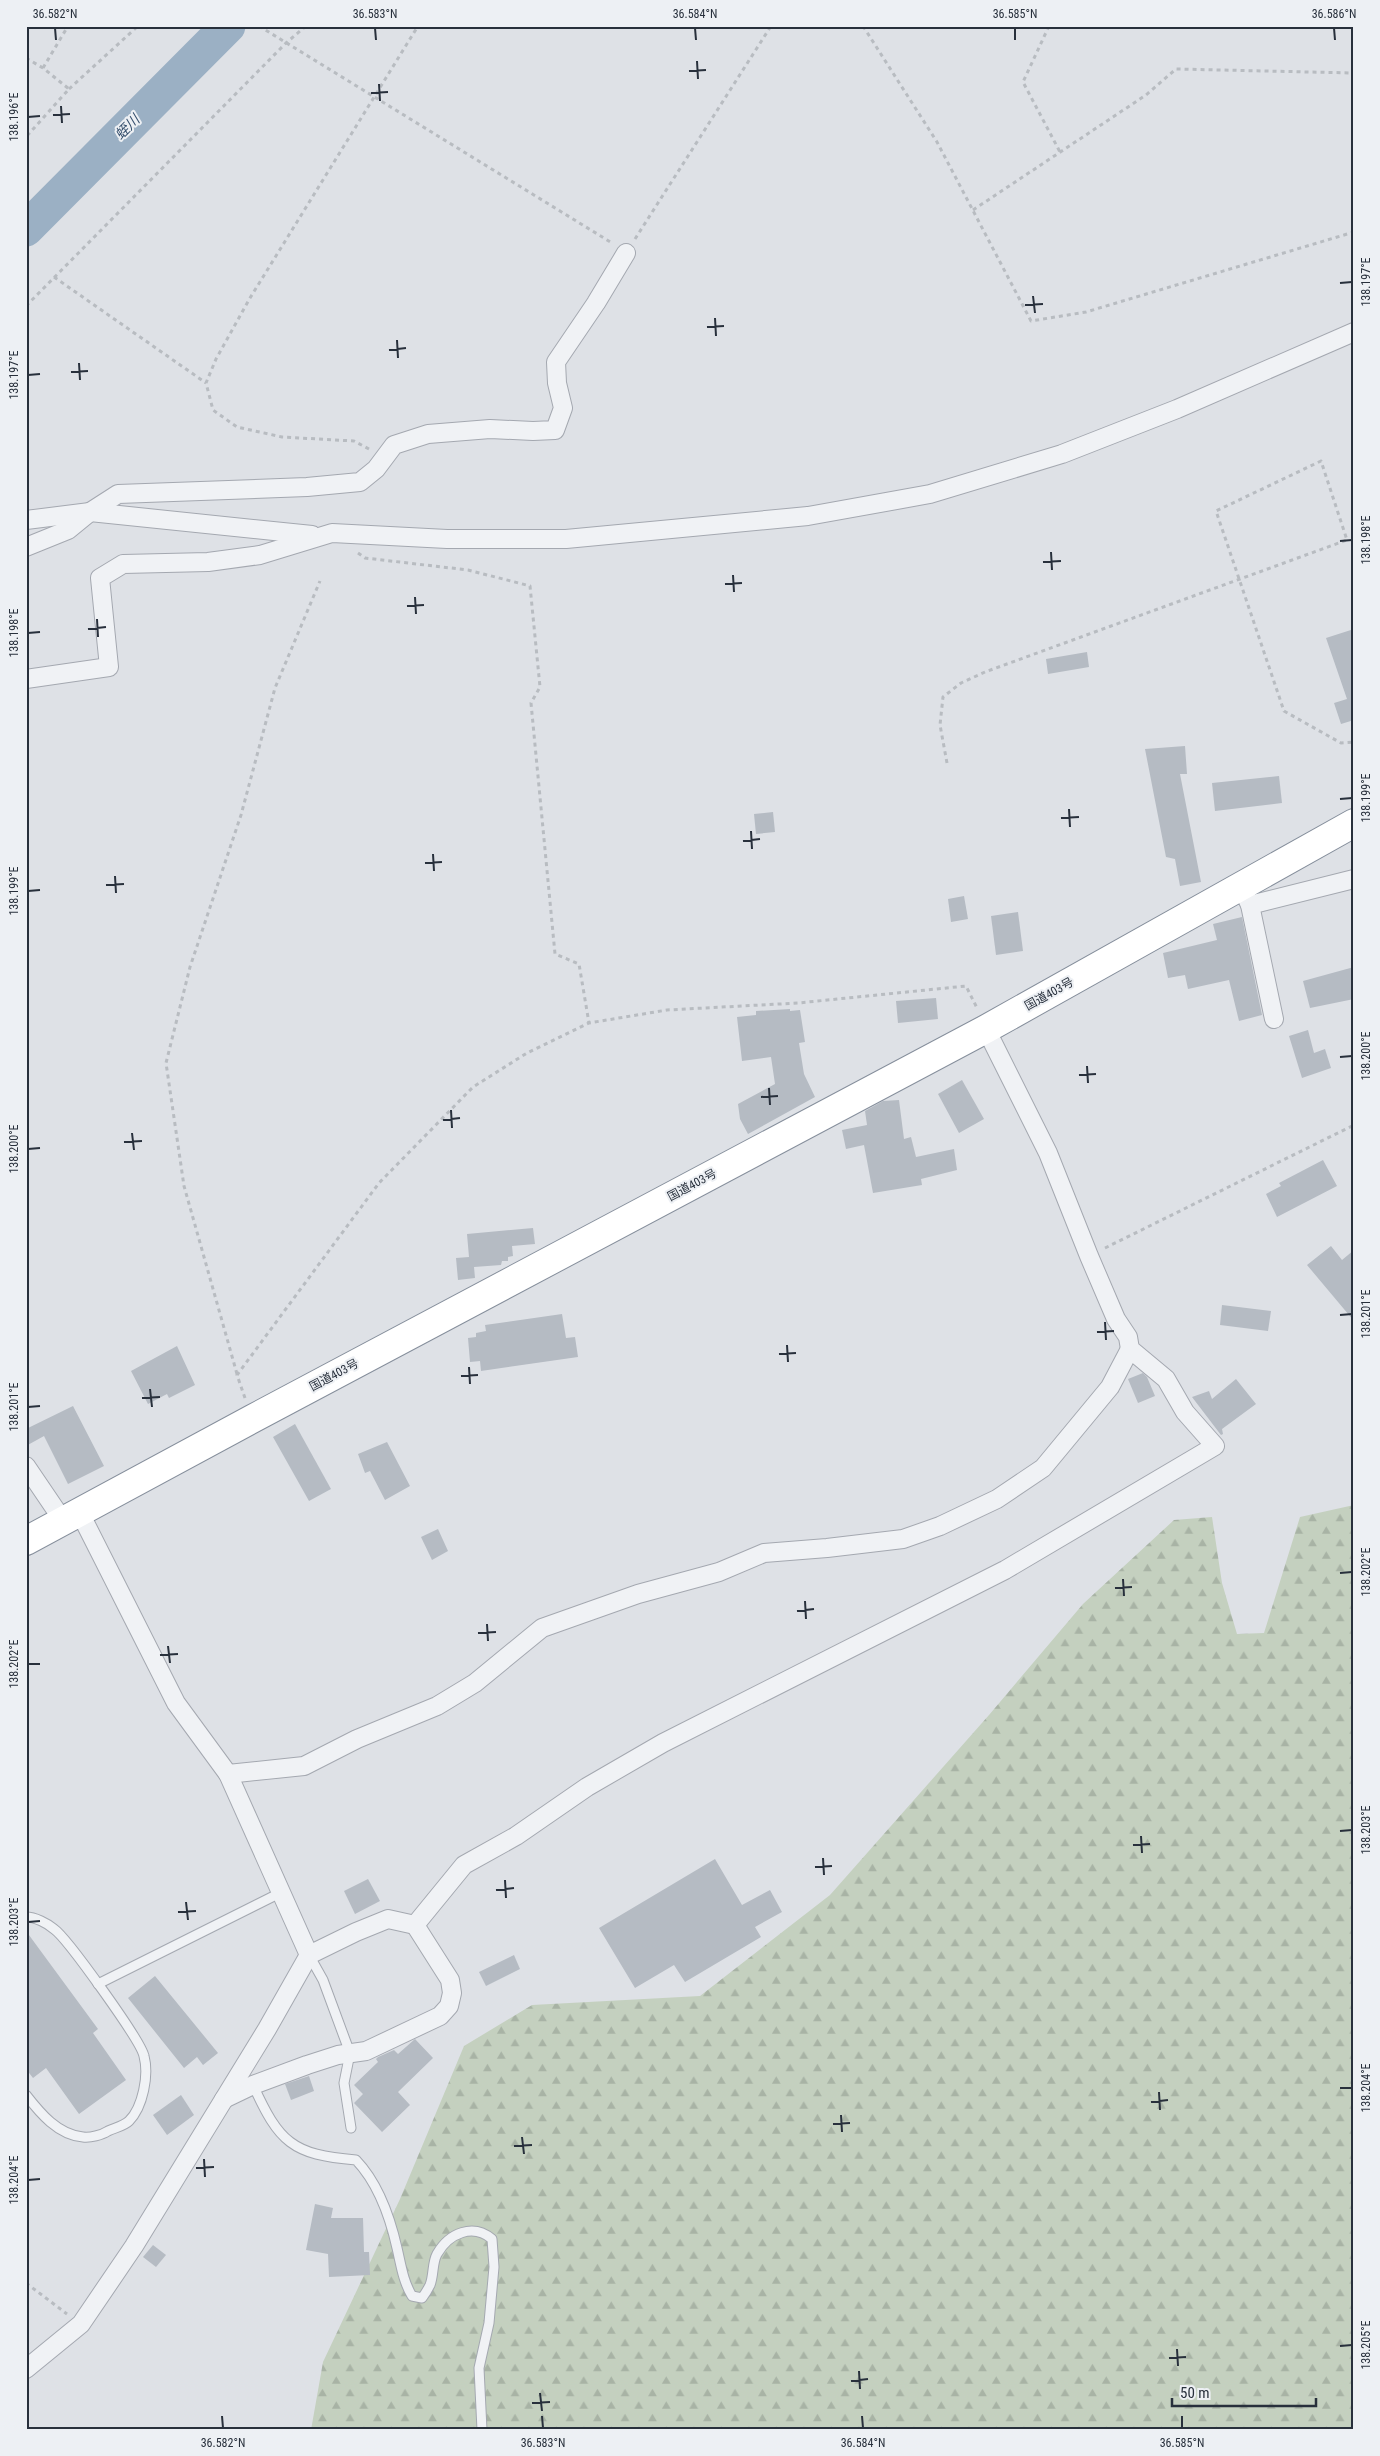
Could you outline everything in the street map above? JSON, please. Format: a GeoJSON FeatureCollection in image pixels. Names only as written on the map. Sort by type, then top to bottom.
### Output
{"type":"FeatureCollection","features":[{"type":"Feature","properties":{"kind":"highway","name":"国道403号"},"geometry":{"type":"LineString","coordinates":[[26,1541],[986,1029],[1246,895],[1354,823]]}},
{"type":"Feature","properties":{"kind":"street"},"geometry":{"type":"LineString","coordinates":[[26,547],[68,530],[90,512],[118,494],[307,487],[360,482],[376,469],[394,445],[428,434],[490,429],[555,430],[563,408],[557,383],[556,362],[596,303],[626,253]]}},
{"type":"Feature","properties":{"kind":"street"},"geometry":{"type":"LineString","coordinates":[[26,520],[90,512],[326,534],[447,539],[566,539],[808,516],[930,494],[1062,454],[1177,409],[1354,332]]}},
{"type":"Feature","properties":{"kind":"street"},"geometry":{"type":"LineString","coordinates":[[26,679],[109,667],[100,578],[123,564],[208,562],[260,556],[326,534]]}},
{"type":"Feature","properties":{"kind":"street"},"geometry":{"type":"LineString","coordinates":[[1274,1019],[1246,895],[1354,879]]}},
{"type":"Feature","properties":{"kind":"street"},"geometry":{"type":"LineString","coordinates":[[228,1774],[304,1766],[358,1739],[437,1706],[475,1683],[542,1628],[638,1594],[719,1572],[764,1553],[903,1539],[940,1526],[997,1499],[1043,1468],[1110,1386],[1130,1349],[1128,1337],[1116,1319],[1048,1153],[986,1029]]}},
{"type":"Feature","properties":{"kind":"street"},"geometry":{"type":"LineString","coordinates":[[415,1925],[464,1866],[516,1836],[587,1787],[663,1743],[1005,1570],[1215,1446],[1185,1412],[1166,1379],[1130,1349]]}},
{"type":"Feature","properties":{"kind":"street"},"geometry":{"type":"LineString","coordinates":[[26,1466],[72,1517],[176,1703],[228,1774],[309,1956]]}},
{"type":"Feature","properties":{"kind":"street"},"geometry":{"type":"LineString","coordinates":[[26,2369],[80,2324],[134,2246],[309,1956],[356,1932],[388,1919],[415,1925],[450,1980],[452,1993],[449,2006],[440,2016],[366,2051],[350,2053],[253,2085],[224,2099]]}},
{"type":"Feature","properties":{"kind":"lane"},"geometry":{"type":"LineString","coordinates":[[98,1984],[282,1892]]}},
{"type":"Feature","properties":{"kind":"lane"},"geometry":{"type":"LineString","coordinates":[[26,1918],[32,1917],[55,1929],[98,1984],[144,2056],[144,2079],[140,2104],[128,2122],[103,2134],[83,2137],[62,2131],[39,2112],[26,2095]]}},
{"type":"Feature","properties":{"kind":"lane"},"geometry":{"type":"LineString","coordinates":[[309,1956],[324,1980],[350,2053],[344,2082],[351,2128]]}},
{"type":"Feature","properties":{"kind":"lane"},"geometry":{"type":"LineString","coordinates":[[253,2085],[278,2131],[290,2144],[312,2154],[328,2158],[356,2160],[368,2173],[391,2224],[405,2285],[412,2296],[422,2298],[430,2285],[436,2255],[451,2238],[470,2229],[484,2232],[492,2239],[494,2268],[490,2314],[479,2368],[482,2430]]}},
{"type":"Feature","properties":{"kind":"path"},"geometry":{"type":"LineString","coordinates":[[43,68],[68,26]]}},
{"type":"Feature","properties":{"kind":"path"},"geometry":{"type":"LineString","coordinates":[[26,136],[69,89],[138,26]]}},
{"type":"Feature","properties":{"kind":"path"},"geometry":{"type":"LineString","coordinates":[[259,26],[626,253],[770,26]]}},
{"type":"Feature","properties":{"kind":"path"},"geometry":{"type":"LineString","coordinates":[[26,306],[286,43],[306,26]]}},
{"type":"Feature","properties":{"kind":"path"},"geometry":{"type":"LineString","coordinates":[[376,469],[370,449],[354,441],[282,437],[237,427],[213,410],[206,383],[216,360],[250,298],[418,26]]}},
{"type":"Feature","properties":{"kind":"path"},"geometry":{"type":"LineString","coordinates":[[862,26],[937,142],[1031,321],[1086,312],[1354,232]]}},
{"type":"Feature","properties":{"kind":"path"},"geometry":{"type":"LineString","coordinates":[[1049,26],[1023,82],[1060,152]]}},
{"type":"Feature","properties":{"kind":"path"},"geometry":{"type":"LineString","coordinates":[[26,58],[43,68],[69,89]]}},
{"type":"Feature","properties":{"kind":"path"},"geometry":{"type":"LineString","coordinates":[[973,210],[1146,95],[1176,70],[1354,73]]}},
{"type":"Feature","properties":{"kind":"path"},"geometry":{"type":"LineString","coordinates":[[54,277],[206,383]]}},
{"type":"Feature","properties":{"kind":"path"},"geometry":{"type":"LineString","coordinates":[[947,763],[940,725],[943,697],[961,683],[985,672],[1239,579],[1347,540],[1322,461],[1216,511],[1239,579],[1284,711],[1341,743],[1354,742]]}},
{"type":"Feature","properties":{"kind":"path"},"geometry":{"type":"LineString","coordinates":[[326,534],[365,558],[468,570],[530,586],[540,687],[531,703],[555,954],[579,964],[589,1023]]}},
{"type":"Feature","properties":{"kind":"path"},"geometry":{"type":"LineString","coordinates":[[252,1419],[237,1375],[184,1186],[166,1063],[190,967],[241,815],[275,688],[320,581]]}},
{"type":"Feature","properties":{"kind":"path"},"geometry":{"type":"LineString","coordinates":[[237,1375],[379,1183],[473,1087],[527,1053],[589,1023],[667,1010],[798,1004],[966,986],[986,1029]]}},
{"type":"Feature","properties":{"kind":"path"},"geometry":{"type":"LineString","coordinates":[[1089,1256],[1354,1125]]}},
{"type":"Feature","properties":{"kind":"path"},"geometry":{"type":"LineString","coordinates":[[26,2283],[80,2324]]}},
{"type":"Feature","properties":{"kind":"green space"},"geometry":{"type":"Polygon","coordinates":[[[1354,1505],[1354,2430],[311,2430],[323,2362],[400,2199],[464,2046],[532,2005],[700,1996],[830,1895],[989,1715],[1083,1604],[1174,1520],[1212,1517],[1222,1583],[1237,1634],[1264,1633],[1300,1517],[1354,1505]]]}},
{"type":"Feature","properties":{"kind":"building"},"geometry":{"type":"Polygon","coordinates":[[[1354,629],[1354,720],[1341,724],[1334,703],[1347,699],[1326,638],[1354,629]]]}},
{"type":"Feature","properties":{"kind":"building"},"geometry":{"type":"Polygon","coordinates":[[[1087,652],[1089,667],[1048,674],[1046,659],[1087,652]]]}},
{"type":"Feature","properties":{"kind":"building"},"geometry":{"type":"Polygon","coordinates":[[[1185,746],[1187,774],[1180,774],[1201,882],[1180,886],[1175,859],[1166,857],[1145,749],[1185,746]]]}},
{"type":"Feature","properties":{"kind":"building"},"geometry":{"type":"Polygon","coordinates":[[[1279,776],[1282,803],[1215,811],[1212,783],[1279,776]]]}},
{"type":"Feature","properties":{"kind":"building"},"geometry":{"type":"Polygon","coordinates":[[[773,812],[775,832],[756,834],[754,814],[773,812]]]}},
{"type":"Feature","properties":{"kind":"building"},"geometry":{"type":"Polygon","coordinates":[[[964,896],[968,919],[951,922],[948,899],[964,896]]]}},
{"type":"Feature","properties":{"kind":"building"},"geometry":{"type":"Polygon","coordinates":[[[1018,912],[1023,951],[996,955],[991,916],[1018,912]]]}},
{"type":"Feature","properties":{"kind":"building"},"geometry":{"type":"Polygon","coordinates":[[[1242,917],[1262,1015],[1239,1021],[1229,980],[1188,989],[1185,975],[1168,978],[1163,953],[1217,940],[1213,924],[1242,917]]]}},
{"type":"Feature","properties":{"kind":"building"},"geometry":{"type":"Polygon","coordinates":[[[1354,967],[1354,999],[1310,1008],[1303,981],[1354,967]]]}},
{"type":"Feature","properties":{"kind":"building"},"geometry":{"type":"Polygon","coordinates":[[[936,998],[938,1019],[898,1023],[896,1001],[936,998]]]}},
{"type":"Feature","properties":{"kind":"building"},"geometry":{"type":"Polygon","coordinates":[[[790,1009],[790,1011],[800,1010],[805,1042],[799,1043],[804,1074],[815,1097],[748,1134],[740,1119],[738,1104],[775,1084],[771,1057],[742,1061],[737,1017],[756,1015],[756,1011],[790,1009]]]}},
{"type":"Feature","properties":{"kind":"building"},"geometry":{"type":"Polygon","coordinates":[[[1308,1030],[1314,1053],[1325,1049],[1331,1068],[1302,1078],[1289,1036],[1308,1030]]]}},
{"type":"Feature","properties":{"kind":"building"},"geometry":{"type":"Polygon","coordinates":[[[962,1080],[984,1119],[959,1133],[938,1094],[962,1080]]]}},
{"type":"Feature","properties":{"kind":"building"},"geometry":{"type":"Polygon","coordinates":[[[899,1100],[904,1139],[911,1137],[916,1157],[954,1149],[957,1170],[921,1179],[922,1185],[873,1193],[864,1145],[846,1149],[842,1130],[867,1125],[865,1111],[883,1101],[899,1100]]]}},
{"type":"Feature","properties":{"kind":"building"},"geometry":{"type":"Polygon","coordinates":[[[1323,1160],[1337,1186],[1277,1217],[1266,1194],[1281,1186],[1279,1183],[1323,1160]]]}},
{"type":"Feature","properties":{"kind":"building"},"geometry":{"type":"Polygon","coordinates":[[[533,1228],[535,1244],[512,1246],[513,1256],[508,1257],[508,1261],[502,1261],[501,1265],[474,1267],[475,1278],[458,1280],[456,1258],[469,1257],[467,1234],[533,1228]]]}},
{"type":"Feature","properties":{"kind":"building"},"geometry":{"type":"Polygon","coordinates":[[[1331,1246],[1342,1260],[1354,1250],[1354,1321],[1307,1265],[1331,1246]]]}},
{"type":"Feature","properties":{"kind":"building"},"geometry":{"type":"Polygon","coordinates":[[[1222,1305],[1271,1311],[1268,1331],[1220,1325],[1222,1305]]]}},
{"type":"Feature","properties":{"kind":"building"},"geometry":{"type":"Polygon","coordinates":[[[562,1314],[566,1338],[575,1337],[578,1357],[481,1371],[480,1361],[470,1362],[468,1338],[476,1337],[476,1333],[486,1331],[485,1325],[562,1314]]]}},
{"type":"Feature","properties":{"kind":"building"},"geometry":{"type":"Polygon","coordinates":[[[177,1346],[195,1385],[169,1398],[167,1394],[148,1404],[131,1371],[177,1346]]]}},
{"type":"Feature","properties":{"kind":"building"},"geometry":{"type":"Polygon","coordinates":[[[1143,1373],[1147,1377],[1155,1396],[1138,1403],[1128,1379],[1143,1373]]]}},
{"type":"Feature","properties":{"kind":"building"},"geometry":{"type":"Polygon","coordinates":[[[1236,1379],[1256,1404],[1222,1429],[1223,1434],[1221,1435],[1192,1397],[1209,1391],[1212,1399],[1236,1379]]]}},
{"type":"Feature","properties":{"kind":"building"},"geometry":{"type":"Polygon","coordinates":[[[73,1406],[104,1466],[68,1484],[44,1436],[26,1446],[26,1429],[73,1406]]]}},
{"type":"Feature","properties":{"kind":"building"},"geometry":{"type":"Polygon","coordinates":[[[295,1424],[331,1489],[309,1501],[273,1437],[295,1424]]]}},
{"type":"Feature","properties":{"kind":"building"},"geometry":{"type":"Polygon","coordinates":[[[387,1442],[410,1486],[385,1500],[370,1471],[365,1473],[358,1454],[387,1442]]]}},
{"type":"Feature","properties":{"kind":"building"},"geometry":{"type":"Polygon","coordinates":[[[438,1529],[448,1551],[432,1560],[421,1537],[438,1529]]]}},
{"type":"Feature","properties":{"kind":"building"},"geometry":{"type":"Polygon","coordinates":[[[715,1859],[742,1905],[770,1890],[782,1912],[755,1927],[761,1937],[685,1982],[674,1965],[635,1988],[599,1928],[715,1859]]]}},
{"type":"Feature","properties":{"kind":"building"},"geometry":{"type":"Polygon","coordinates":[[[368,1879],[380,1901],[355,1914],[344,1891],[368,1879]]]}},
{"type":"Feature","properties":{"kind":"building"},"geometry":{"type":"Polygon","coordinates":[[[26,1931],[98,2029],[93,2033],[126,2080],[79,2114],[46,2068],[33,2078],[26,2069],[26,1931]]]}},
{"type":"Feature","properties":{"kind":"building"},"geometry":{"type":"Polygon","coordinates":[[[514,1955],[520,1969],[486,1986],[479,1972],[514,1955]]]}},
{"type":"Feature","properties":{"kind":"building"},"geometry":{"type":"Polygon","coordinates":[[[155,1976],[218,2053],[203,2065],[197,2057],[184,2068],[128,1998],[155,1976]]]}},
{"type":"Feature","properties":{"kind":"building"},"geometry":{"type":"Polygon","coordinates":[[[415,2039],[433,2058],[398,2092],[410,2105],[382,2132],[354,2103],[363,2094],[354,2085],[378,2062],[376,2059],[378,2057],[394,2050],[398,2054],[415,2039]]]}},
{"type":"Feature","properties":{"kind":"building"},"geometry":{"type":"Polygon","coordinates":[[[309,2076],[314,2091],[291,2100],[285,2084],[309,2076]]]}},
{"type":"Feature","properties":{"kind":"building"},"geometry":{"type":"Polygon","coordinates":[[[181,2095],[194,2115],[167,2135],[153,2115],[181,2095]]]}},
{"type":"Feature","properties":{"kind":"building"},"geometry":{"type":"Polygon","coordinates":[[[315,2204],[333,2208],[331,2218],[363,2218],[364,2252],[369,2252],[370,2275],[329,2277],[328,2254],[306,2250],[315,2204]]]}},
{"type":"Feature","properties":{"kind":"building"},"geometry":{"type":"Polygon","coordinates":[[[153,2245],[166,2255],[156,2267],[143,2257],[153,2245]]]}},
{"type":"Feature","properties":{"kind":"waterway","name":"蛭川"},"geometry":{"type":"LineString","coordinates":[[26,229],[228,26]]}}]}
